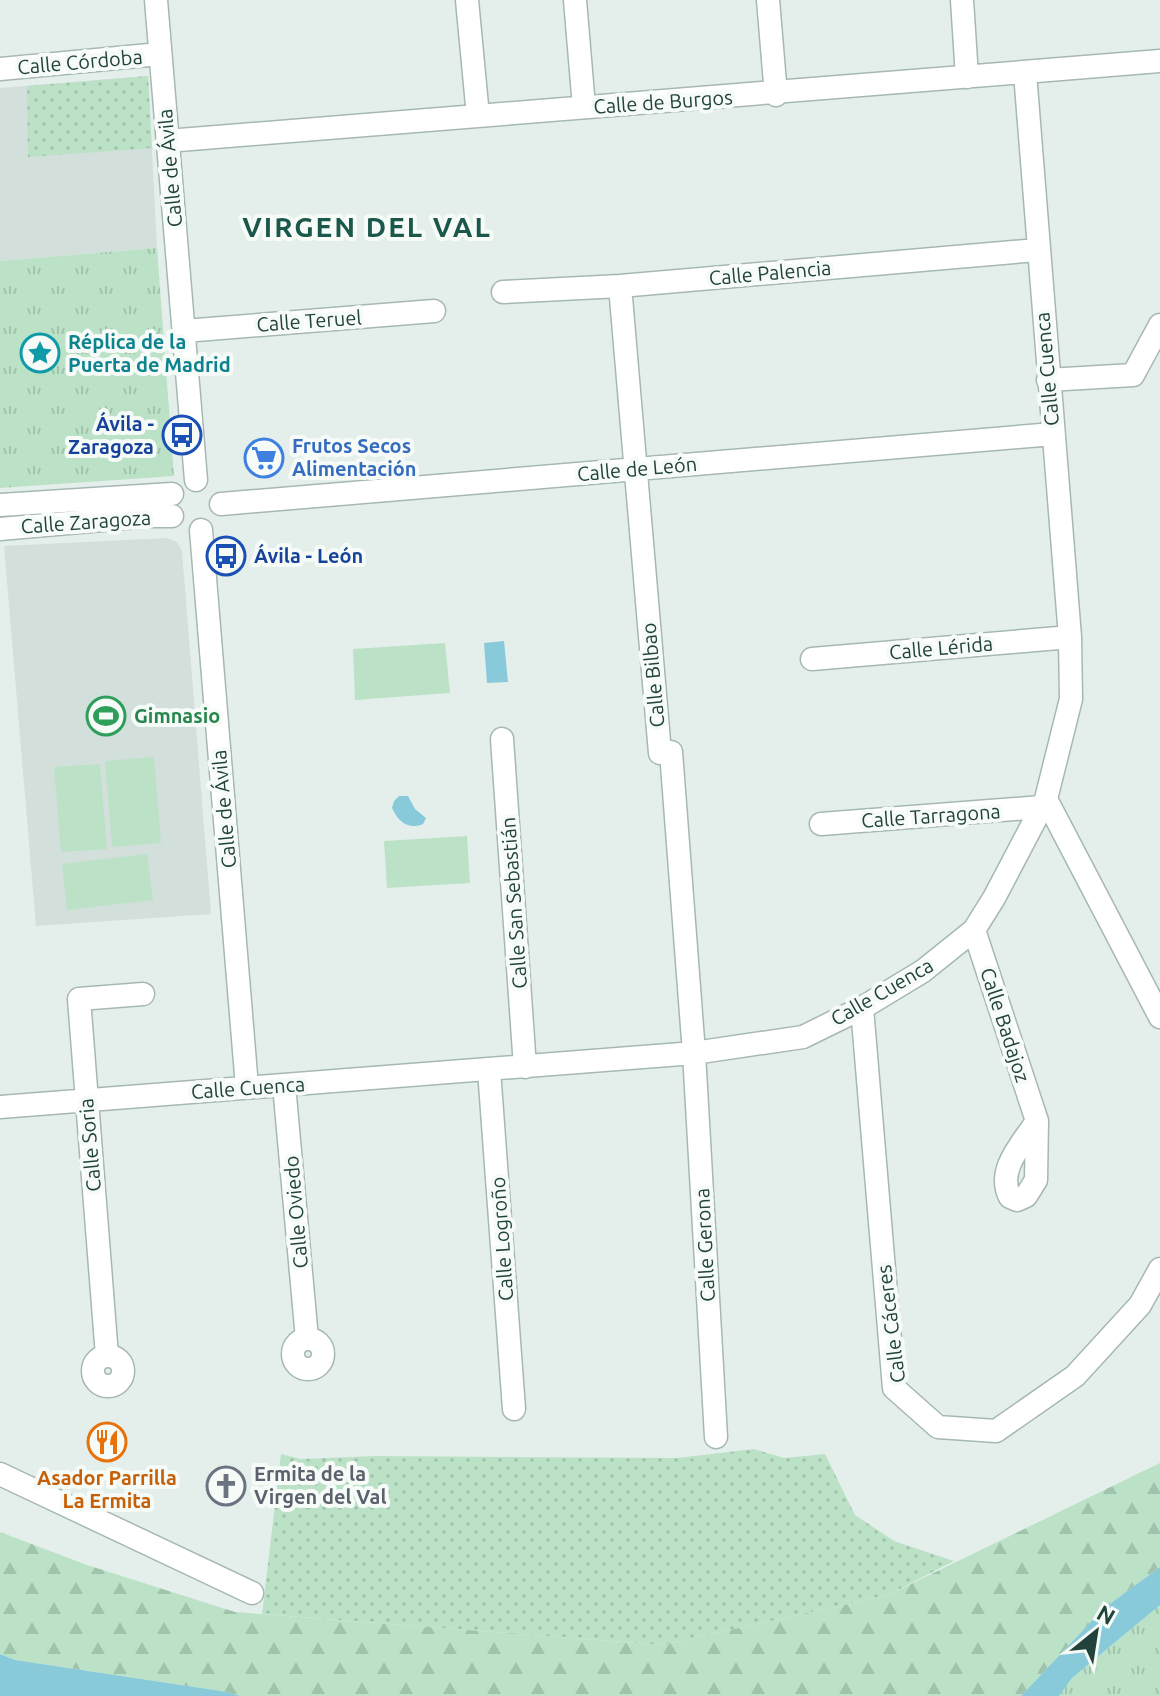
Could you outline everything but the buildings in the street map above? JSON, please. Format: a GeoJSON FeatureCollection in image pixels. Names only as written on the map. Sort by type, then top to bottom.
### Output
{"type":"FeatureCollection","features":[{"type":"Feature","properties":{"kind":"street","name":"Calle de Ávila"},"geometry":{"type":"LineString","coordinates":[[156,0],[196,480]]}},
{"type":"Feature","properties":{"kind":"street"},"geometry":{"type":"LineString","coordinates":[[467,0],[478,116]]}},
{"type":"Feature","properties":{"kind":"street"},"geometry":{"type":"LineString","coordinates":[[575,0],[584,107]]}},
{"type":"Feature","properties":{"kind":"street"},"geometry":{"type":"LineString","coordinates":[[768,0],[776,95]]}},
{"type":"Feature","properties":{"kind":"street"},"geometry":{"type":"LineString","coordinates":[[962,0],[967,77]]}},
{"type":"Feature","properties":{"kind":"street","name":"Calle Córdoba"},"geometry":{"type":"LineString","coordinates":[[0,69],[160,54]]}},
{"type":"Feature","properties":{"kind":"street","name":"Calle de Burgos"},"geometry":{"type":"LineString","coordinates":[[167,141],[584,107],[776,95],[1160,61]]}},
{"type":"Feature","properties":{"kind":"street","name":"Calle Cuenca"},"geometry":{"type":"LineString","coordinates":[[0,1107],[694,1053],[803,1037],[862,1008],[923,971],[974,930],[1044,803],[1071,699],[1070,637],[1025,73]]}},
{"type":"Feature","properties":{"kind":"street","name":"Calle Palencia"},"geometry":{"type":"LineString","coordinates":[[503,292],[620,286],[1037,250]]}},
{"type":"Feature","properties":{"kind":"street","name":"Calle Bilbao"},"geometry":{"type":"LineString","coordinates":[[620,286],[660,753],[671,752],[694,1053]]}},
{"type":"Feature","properties":{"kind":"street","name":"Calle Teruel"},"geometry":{"type":"LineString","coordinates":[[184,331],[434,311]]}},
{"type":"Feature","properties":{"kind":"street"},"geometry":{"type":"LineString","coordinates":[[1048,380],[1133,375],[1160,325]]}},
{"type":"Feature","properties":{"kind":"street","name":"Calle de León"},"geometry":{"type":"LineString","coordinates":[[221,504],[1053,434]]}},
{"type":"Feature","properties":{"kind":"street"},"geometry":{"type":"LineString","coordinates":[[196,480],[209,484],[221,504],[216,521],[201,530],[184,529],[172,505],[182,483],[196,480]]}},
{"type":"Feature","properties":{"kind":"street","name":"Calle Zaragoza"},"geometry":{"type":"LineString","coordinates":[[0,505],[172,505]]}},
{"type":"Feature","properties":{"kind":"street","name":"Calle Zaragoza"},"geometry":{"type":"LineString","coordinates":[[0,529],[148,516],[172,505]]}},
{"type":"Feature","properties":{"kind":"street","name":"Calle de Ávila"},"geometry":{"type":"LineString","coordinates":[[201,530],[247,1087]]}},
{"type":"Feature","properties":{"kind":"street","name":"Calle Lérida"},"geometry":{"type":"LineString","coordinates":[[812,659],[1070,637]]}},
{"type":"Feature","properties":{"kind":"street","name":"Calle San Sebastián"},"geometry":{"type":"LineString","coordinates":[[502,739],[525,1067]]}},
{"type":"Feature","properties":{"kind":"street"},"geometry":{"type":"LineString","coordinates":[[1044,803],[1160,1017]]}},
{"type":"Feature","properties":{"kind":"street","name":"Calle Tarragona"},"geometry":{"type":"LineString","coordinates":[[821,824],[1044,803]]}},
{"type":"Feature","properties":{"kind":"street","name":"Calle Badajoz"},"geometry":{"type":"LineString","coordinates":[[974,930],[1037,1121]]}},
{"type":"Feature","properties":{"kind":"street","name":"Calle Soria"},"geometry":{"type":"LineString","coordinates":[[107,1356],[79,999],[143,994]]}},
{"type":"Feature","properties":{"kind":"street","name":"Calle Cáceres"},"geometry":{"type":"LineString","coordinates":[[862,1008],[894,1388],[938,1427],[996,1431],[1075,1376],[1140,1305],[1160,1269]]}},
{"type":"Feature","properties":{"kind":"street","name":"Calle Gerona"},"geometry":{"type":"LineString","coordinates":[[694,1053],[716,1437]]}},
{"type":"Feature","properties":{"kind":"street","name":"Calle Logroño"},"geometry":{"type":"LineString","coordinates":[[489,1070],[514,1409]]}},
{"type":"Feature","properties":{"kind":"street","name":"Calle Oviedo"},"geometry":{"type":"LineString","coordinates":[[284,1085],[307,1339]]}},
{"type":"Feature","properties":{"kind":"street"},"geometry":{"type":"LineString","coordinates":[[0,1474],[252,1593]]}},
{"type":"Feature","properties":{"kind":"shaded area"},"geometry":{"type":"Polygon","coordinates":[[[148,76],[157,248],[0,261],[0,88],[148,76]]]}},
{"type":"Feature","properties":{"kind":"shaded area"},"geometry":{"type":"Polygon","coordinates":[[[166,538],[177,542],[182,551],[211,914],[36,926],[4,546],[166,538]]]}},
{"type":"Feature","properties":{"kind":"green space"},"geometry":{"type":"Polygon","coordinates":[[[148,76],[152,148],[28,157],[27,86],[148,76]]]}},
{"type":"Feature","properties":{"kind":"green space"},"geometry":{"type":"Polygon","coordinates":[[[157,248],[174,476],[0,488],[0,261],[157,248]]]}},
{"type":"Feature","properties":{"kind":"green space"},"geometry":{"type":"Polygon","coordinates":[[[445,643],[450,693],[355,700],[353,649],[445,643]]]}},
{"type":"Feature","properties":{"kind":"green space"},"geometry":{"type":"Polygon","coordinates":[[[154,757],[161,843],[112,847],[105,761],[154,757]]]}},
{"type":"Feature","properties":{"kind":"green space"},"geometry":{"type":"Polygon","coordinates":[[[100,764],[107,849],[61,852],[54,767],[100,764]]]}},
{"type":"Feature","properties":{"kind":"green space"},"geometry":{"type":"Polygon","coordinates":[[[467,836],[470,883],[387,888],[384,841],[467,836]]]}},
{"type":"Feature","properties":{"kind":"green space"},"geometry":{"type":"Polygon","coordinates":[[[147,854],[153,900],[67,910],[62,864],[147,854]]]}},
{"type":"Feature","properties":{"kind":"green space"},"geometry":{"type":"Polygon","coordinates":[[[754,1449],[784,1458],[825,1454],[855,1515],[894,1541],[954,1561],[888,1595],[662,1645],[262,1614],[281,1454],[301,1459],[375,1456],[677,1458],[754,1449]]]}},
{"type":"Feature","properties":{"kind":"green space"},"geometry":{"type":"Polygon","coordinates":[[[1160,1463],[1160,1567],[1103,1609],[1021,1696],[241,1696],[15,1660],[0,1654],[0,1532],[87,1565],[235,1612],[662,1645],[888,1595],[1160,1463]]]}},
{"type":"Feature","properties":{"kind":"green space"},"geometry":{"type":"Polygon","coordinates":[[[1160,1605],[1160,1696],[1059,1696],[1072,1678],[1160,1605]]]}},
{"type":"Feature","properties":{"kind":"water"},"geometry":{"type":"Polygon","coordinates":[[[504,641],[508,682],[487,683],[484,643],[504,641]]]}},
{"type":"Feature","properties":{"kind":"water"},"geometry":{"type":"Polygon","coordinates":[[[399,796],[408,796],[415,809],[426,818],[423,824],[404,824],[397,817],[392,808],[399,796]]]}},
{"type":"Feature","properties":{"kind":"water"},"geometry":{"type":"Polygon","coordinates":[[[1160,1567],[1160,1605],[1072,1678],[1059,1696],[1021,1696],[1103,1609],[1160,1567]]]}},
{"type":"Feature","properties":{"kind":"water"},"geometry":{"type":"Polygon","coordinates":[[[0,1654],[15,1660],[241,1696],[0,1696],[0,1654]]]}},
{"type":"Feature","properties":{"kind":"place","name":"Réplica de la Puerta de Madrid"},"geometry":{"type":"Point","coordinates":[40,353]}},
{"type":"Feature","properties":{"kind":"place","name":"Ávila - Zaragoza"},"geometry":{"type":"Point","coordinates":[182,435]}},
{"type":"Feature","properties":{"kind":"place","name":"Frutos Secos Alimentación"},"geometry":{"type":"Point","coordinates":[264,458]}},
{"type":"Feature","properties":{"kind":"place","name":"Ávila - León"},"geometry":{"type":"Point","coordinates":[226,556]}},
{"type":"Feature","properties":{"kind":"place","name":"Gimnasio"},"geometry":{"type":"Point","coordinates":[106,716]}},
{"type":"Feature","properties":{"kind":"place","name":"Asador Parrilla La Ermita"},"geometry":{"type":"Point","coordinates":[107,1442]}},
{"type":"Feature","properties":{"kind":"place","name":"Ermita de la Virgen del Val"},"geometry":{"type":"Point","coordinates":[226,1486]}},
{"type":"Feature","properties":{"kind":"district","name":"VIRGEN DEL VAL"},"geometry":{"type":"Point","coordinates":[367,227]}}]}
